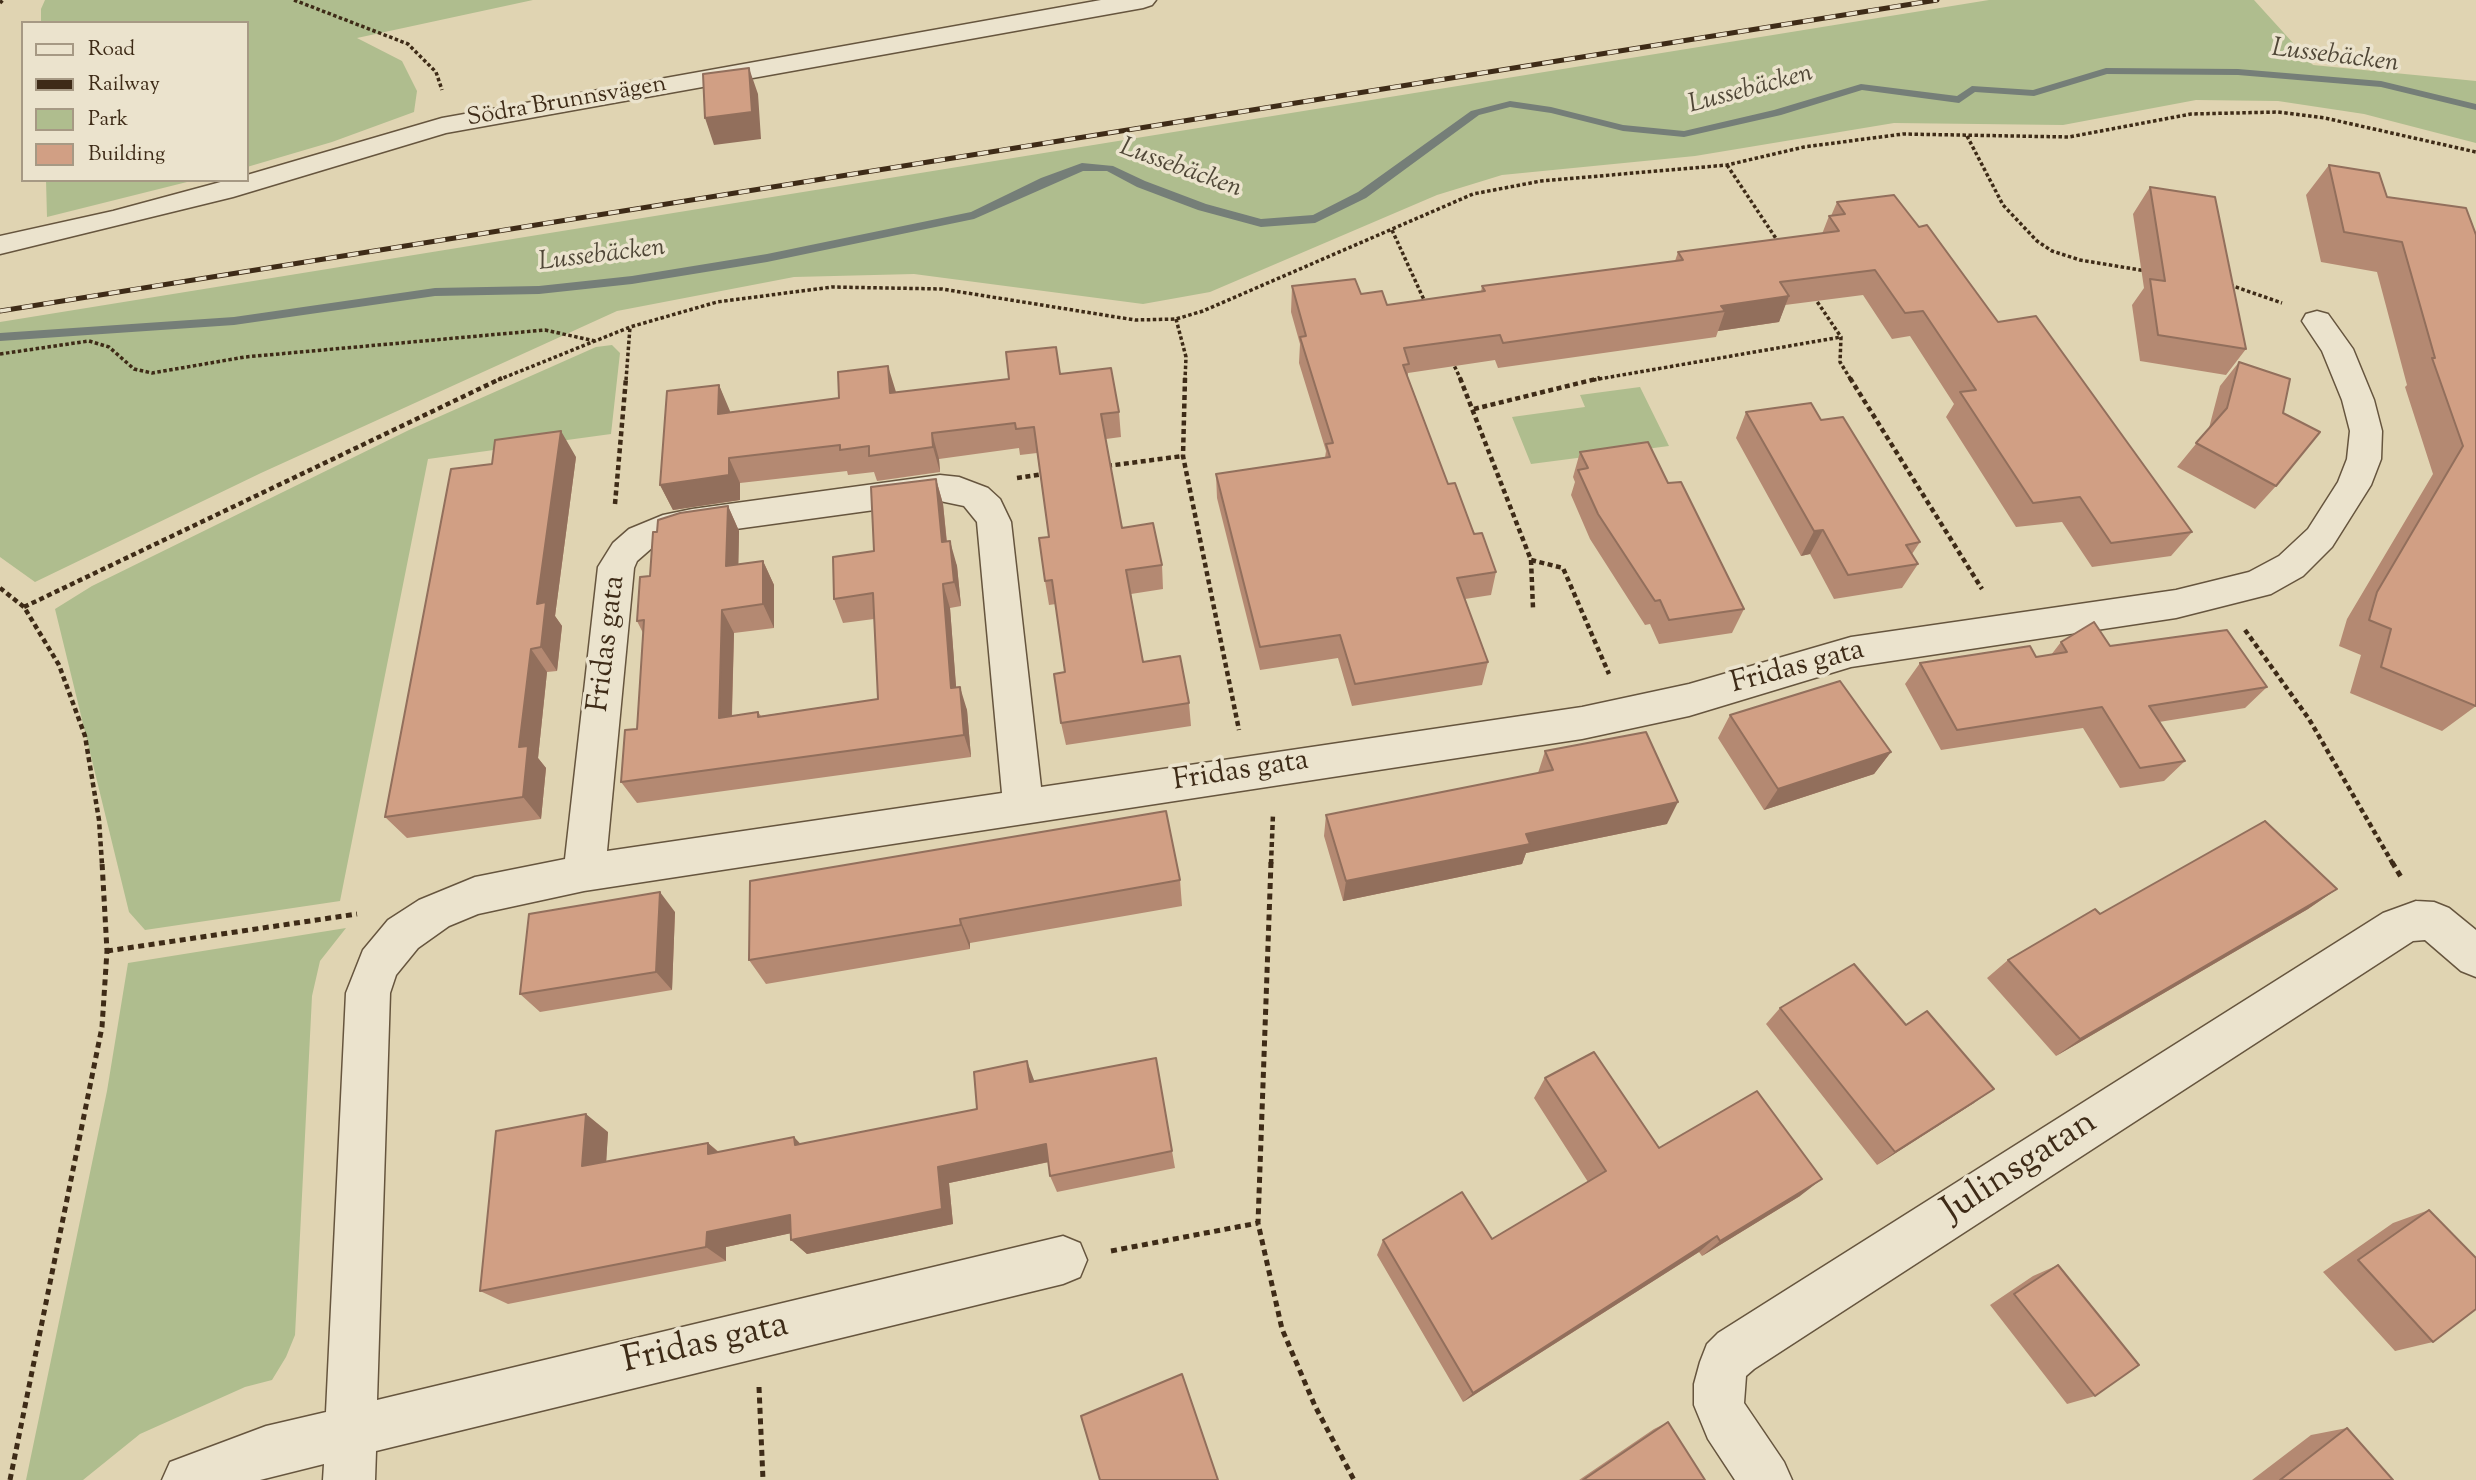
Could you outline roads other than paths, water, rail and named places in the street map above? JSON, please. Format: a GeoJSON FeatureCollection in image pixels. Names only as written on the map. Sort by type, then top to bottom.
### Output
{"type":"FeatureCollection","features":[{"type":"Feature","properties":{"kind":"street","name":"Södra Brunnsvägen"},"geometry":{"type":"LineString","coordinates":[[0,245],[113,220],[223,191],[442,126],[1143,0]]}},
{"type":"Feature","properties":{"kind":"street","name":"Fridas gata"},"geometry":{"type":"LineString","coordinates":[[349,1456],[368,993],[378,964],[403,934],[434,913],[475,896],[584,873],[1627,715],[1689,700],[1851,652],[2220,596],[2258,584],[2291,566],[2320,538],[2340,510],[2364,459],[2366,431],[2358,400],[2337,349],[2317,321]]}},
{"type":"Feature","properties":{"kind":"street","name":"Fridas gata"},"geometry":{"type":"LineString","coordinates":[[584,873],[616,567],[625,552],[641,538],[663,528],[940,488],[959,490],[976,497],[988,508],[994,522],[1023,807]]}},
{"type":"Feature","properties":{"kind":"street","name":"Julinsgatan"},"geometry":{"type":"LineString","coordinates":[[1766,1480],[1726,1421],[1719,1405],[1718,1384],[1725,1362],[1736,1351],[2399,927],[2416,920],[2434,920],[2476,957]]}},
{"type":"Feature","properties":{"kind":"street","name":"Fridas gata"},"geometry":{"type":"LineString","coordinates":[[188,1480],[266,1452],[349,1456],[757,1334],[1063,1260]]}},
{"type":"Feature","properties":{"kind":"waterway","name":"Lussebäcken"},"geometry":{"type":"LineString","coordinates":[[0,337],[234,321],[435,292],[539,290],[632,280],[767,258],[974,215],[1045,181],[1082,167],[1109,168],[1141,184],[1202,207],[1261,223],[1315,219],[1362,195],[1475,113],[1510,104],[1551,110],[1623,128],[1684,134],[1777,113],[1861,87],[1959,100],[1972,89],[2034,93],[2106,71],[2238,72],[2381,84],[2476,107]]}},
{"type":"Feature","properties":{"kind":"railway"},"geometry":{"type":"LineString","coordinates":[[0,311],[1937,0]]}}]}
